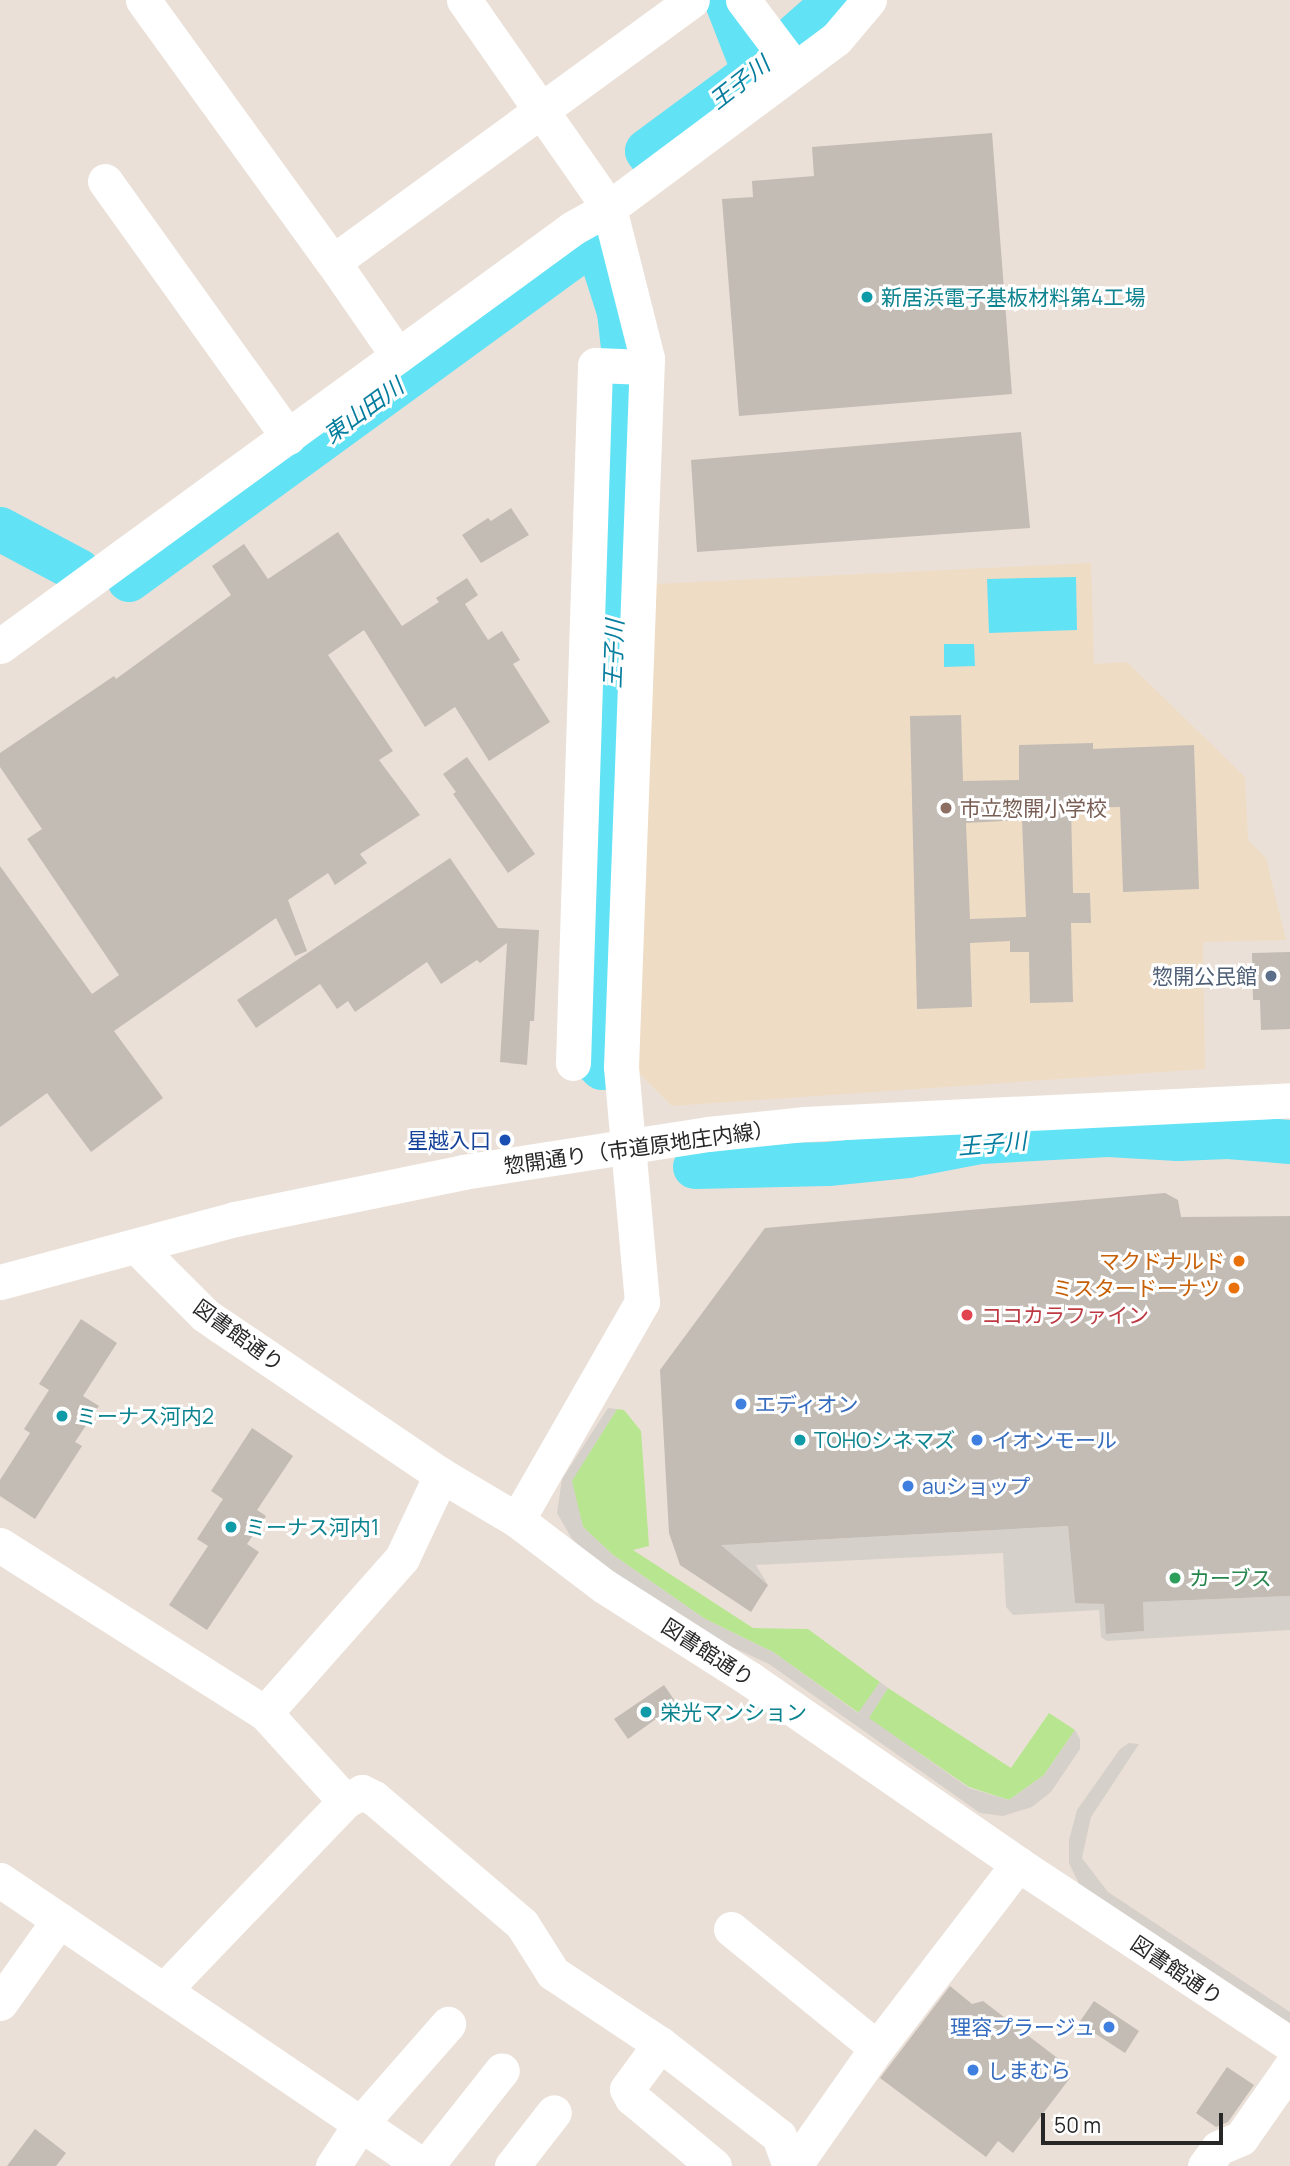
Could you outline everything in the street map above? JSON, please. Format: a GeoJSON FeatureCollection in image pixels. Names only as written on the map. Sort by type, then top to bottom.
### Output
{"type":"FeatureCollection","features":[{"type":"Feature","properties":{"kind":"street"},"geometry":{"type":"LineString","coordinates":[[143,0],[398,356]]}},
{"type":"Feature","properties":{"kind":"street"},"geometry":{"type":"LineString","coordinates":[[464,0],[609,208],[645,367],[621,1067],[642,1302],[517,1520]]}},
{"type":"Feature","properties":{"kind":"street"},"geometry":{"type":"LineString","coordinates":[[333,262],[692,0]]}},
{"type":"Feature","properties":{"kind":"street"},"geometry":{"type":"LineString","coordinates":[[743,0],[785,57]]}},
{"type":"Feature","properties":{"kind":"street"},"geometry":{"type":"LineString","coordinates":[[0,646],[573,228],[609,208],[785,57],[836,39],[869,0]]}},
{"type":"Feature","properties":{"kind":"street"},"geometry":{"type":"LineString","coordinates":[[105,181],[288,437]]}},
{"type":"Feature","properties":{"kind":"street"},"geometry":{"type":"LineString","coordinates":[[573,1063],[595,365],[645,367]]}},
{"type":"Feature","properties":{"kind":"street","name":"惣開通り（市道原地庄内線）"},"geometry":{"type":"LineString","coordinates":[[0,1282],[235,1219],[463,1172],[627,1149],[708,1134],[805,1124],[1290,1100]]}},
{"type":"Feature","properties":{"kind":"street","name":"図書館通り"},"geometry":{"type":"LineString","coordinates":[[137,1247],[205,1315],[441,1475],[517,1520],[604,1586],[750,1679],[1018,1864],[1290,2044]]}},
{"type":"Feature","properties":{"kind":"street"},"geometry":{"type":"LineString","coordinates":[[265,1713],[402,1559],[441,1475]]}},
{"type":"Feature","properties":{"kind":"street"},"geometry":{"type":"LineString","coordinates":[[0,1545],[265,1713],[345,1801]]}},
{"type":"Feature","properties":{"kind":"street"},"geometry":{"type":"LineString","coordinates":[[164,1990],[345,1801],[362,1792],[374,1798],[522,1924],[553,1973],[660,2043],[779,2136],[792,2166]]}},
{"type":"Feature","properties":{"kind":"street"},"geometry":{"type":"LineString","coordinates":[[792,2166],[877,2048],[1018,1864]]}},
{"type":"Feature","properties":{"kind":"street"},"geometry":{"type":"LineString","coordinates":[[0,1880],[424,2166],[502,2070]]}},
{"type":"Feature","properties":{"kind":"street"},"geometry":{"type":"LineString","coordinates":[[0,2003],[59,1920]]}},
{"type":"Feature","properties":{"kind":"street"},"geometry":{"type":"LineString","coordinates":[[731,1929],[877,2048]]}},
{"type":"Feature","properties":{"kind":"street"},"geometry":{"type":"LineString","coordinates":[[333,2166],[361,2123],[448,2024]]}},
{"type":"Feature","properties":{"kind":"street"},"geometry":{"type":"LineString","coordinates":[[660,2043],[627,2089],[632,2098],[714,2166]]}},
{"type":"Feature","properties":{"kind":"street"},"geometry":{"type":"LineString","coordinates":[[1205,2166],[1217,2148],[1241,2138],[1290,2068]]}},
{"type":"Feature","properties":{"kind":"street"},"geometry":{"type":"LineString","coordinates":[[512,2166],[554,2112]]}},
{"type":"Feature","properties":{"kind":"shaded area","name":"市立惣開小学校"},"geometry":{"type":"Polygon","coordinates":[[[1091,563],[1094,664],[1127,662],[1245,777],[1248,840],[1266,858],[1286,940],[1203,942],[1205,1069],[672,1106],[635,1069],[654,584],[1091,563]]]}},
{"type":"Feature","properties":{"kind":"shaded area"},"geometry":{"type":"Polygon","coordinates":[[[608,1408],[617,1409],[572,1481],[583,1527],[613,1555],[705,1619],[773,1652],[858,1713],[880,1682],[888,1688],[869,1718],[969,1788],[1009,1800],[1044,1775],[1075,1730],[1080,1739],[1080,1749],[1051,1792],[1032,1807],[1003,1816],[980,1813],[769,1664],[704,1634],[591,1557],[572,1539],[557,1513],[562,1479],[608,1408]]]}},
{"type":"Feature","properties":{"kind":"shaded area"},"geometry":{"type":"Polygon","coordinates":[[[1068,1526],[1075,1602],[1104,1604],[1107,1634],[1143,1631],[1143,1602],[1290,1596],[1290,1630],[1107,1641],[1101,1637],[1099,1610],[1013,1615],[1006,1607],[1003,1553],[756,1565],[768,1585],[702,1529],[740,1544],[1068,1526]]]}},
{"type":"Feature","properties":{"kind":"shaded area"},"geometry":{"type":"Polygon","coordinates":[[[1129,1743],[1139,1744],[1091,1817],[1082,1858],[1108,1892],[1290,2012],[1290,2025],[1081,1888],[1069,1863],[1069,1840],[1077,1810],[1120,1749],[1129,1743]]]}},
{"type":"Feature","properties":{"kind":"green space"},"geometry":{"type":"Polygon","coordinates":[[[617,1409],[624,1410],[641,1431],[649,1546],[633,1550],[753,1628],[808,1629],[880,1682],[859,1713],[773,1652],[705,1619],[613,1555],[583,1527],[571,1481],[617,1409]]]}},
{"type":"Feature","properties":{"kind":"green space"},"geometry":{"type":"Polygon","coordinates":[[[888,1688],[1011,1768],[1049,1713],[1075,1730],[1044,1775],[1009,1800],[969,1787],[868,1718],[888,1688]]]}},
{"type":"Feature","properties":{"kind":"water"},"geometry":{"type":"Polygon","coordinates":[[[1076,577],[1077,630],[989,633],[987,579],[1076,577]]]}},
{"type":"Feature","properties":{"kind":"water"},"geometry":{"type":"Polygon","coordinates":[[[944,644],[974,644],[975,666],[944,667],[944,644]]]}},
{"type":"Feature","properties":{"kind":"building","name":"新居浜電子基板材料第4工場"},"geometry":{"type":"Polygon","coordinates":[[[992,133],[1012,394],[739,416],[722,199],[753,197],[752,181],[814,176],[812,147],[992,133]]]}},
{"type":"Feature","properties":{"kind":"building"},"geometry":{"type":"Polygon","coordinates":[[[1021,432],[1030,528],[697,552],[691,460],[1021,432]]]}},
{"type":"Feature","properties":{"kind":"building"},"geometry":{"type":"Polygon","coordinates":[[[511,508],[529,535],[481,563],[462,535],[488,518],[491,521],[511,508]]]}},
{"type":"Feature","properties":{"kind":"building"},"geometry":{"type":"Polygon","coordinates":[[[338,532],[402,626],[439,602],[436,598],[467,578],[478,595],[465,604],[488,640],[502,631],[520,660],[513,664],[550,722],[489,761],[455,707],[425,727],[364,630],[328,655],[393,751],[379,760],[420,815],[360,854],[367,863],[335,885],[328,873],[288,900],[307,951],[295,956],[276,918],[114,1031],[163,1098],[91,1152],[47,1093],[0,1127],[0,866],[92,994],[119,975],[27,839],[42,829],[0,767],[0,753],[114,676],[116,679],[231,595],[212,566],[244,544],[268,579],[338,532]]]}},
{"type":"Feature","properties":{"kind":"building"},"geometry":{"type":"Polygon","coordinates":[[[961,715],[963,781],[1019,780],[1019,745],[1093,743],[1093,749],[1194,745],[1199,889],[1123,892],[1120,807],[1071,808],[1073,893],[1090,893],[1091,923],[1071,923],[1073,1002],[1030,1003],[1029,952],[1010,952],[1010,941],[970,943],[972,1007],[917,1009],[910,716],[961,715]],[[1022,820],[966,823],[970,919],[1026,917],[1022,820]]]}},
{"type":"Feature","properties":{"kind":"building"},"geometry":{"type":"Polygon","coordinates":[[[467,757],[535,854],[508,873],[453,794],[456,792],[443,774],[467,757]]]}},
{"type":"Feature","properties":{"kind":"building"},"geometry":{"type":"Polygon","coordinates":[[[450,858],[498,928],[539,930],[534,1021],[530,1021],[527,1065],[500,1062],[507,943],[480,963],[477,960],[441,984],[427,962],[355,1012],[348,1001],[337,1009],[320,984],[256,1028],[237,1000],[450,858]]]}},
{"type":"Feature","properties":{"kind":"building","name":"惣開公民館"},"geometry":{"type":"Polygon","coordinates":[[[1290,952],[1290,1029],[1261,1030],[1260,1000],[1253,1000],[1252,953],[1290,952]]]}},
{"type":"Feature","properties":{"kind":"building","name":"イオンモール"},"geometry":{"type":"Polygon","coordinates":[[[1165,1193],[1178,1200],[1181,1217],[1290,1216],[1290,1596],[1143,1602],[1144,1631],[1106,1634],[1104,1604],[1075,1603],[1068,1526],[721,1545],[768,1585],[751,1612],[680,1565],[669,1533],[660,1370],[765,1228],[1165,1193]]]}},
{"type":"Feature","properties":{"kind":"building","name":"ミーナス河内2"},"geometry":{"type":"Polygon","coordinates":[[[81,1319],[117,1343],[83,1396],[99,1406],[75,1442],[82,1446],[35,1519],[0,1496],[0,1480],[30,1433],[24,1429],[49,1390],[39,1384],[81,1319]]]}},
{"type":"Feature","properties":{"kind":"building","name":"ミーナス河内1"},"geometry":{"type":"Polygon","coordinates":[[[252,1428],[293,1456],[257,1510],[266,1516],[247,1544],[259,1552],[207,1630],[169,1605],[208,1546],[197,1539],[223,1499],[211,1491],[252,1428]]]}},
{"type":"Feature","properties":{"kind":"building","name":"栄光マンション"},"geometry":{"type":"Polygon","coordinates":[[[664,1685],[677,1704],[628,1739],[614,1719],[664,1685]]]}},
{"type":"Feature","properties":{"kind":"building","name":"しまむら"},"geometry":{"type":"Polygon","coordinates":[[[950,1986],[972,2004],[983,2001],[1069,2067],[1070,2078],[1013,2153],[998,2141],[986,2157],[880,2078],[950,1986]]]}},
{"type":"Feature","properties":{"kind":"building","name":"理容プラージュ"},"geometry":{"type":"Polygon","coordinates":[[[1094,2001],[1139,2031],[1125,2053],[1079,2023],[1094,2001]]]}},
{"type":"Feature","properties":{"kind":"building"},"geometry":{"type":"Polygon","coordinates":[[[1227,2067],[1254,2085],[1228,2122],[1216,2127],[1196,2113],[1227,2067]]]}},
{"type":"Feature","properties":{"kind":"building"},"geometry":{"type":"Polygon","coordinates":[[[35,2129],[66,2153],[56,2166],[7,2166],[35,2129]]]}},
{"type":"Feature","properties":{"kind":"waterway"},"geometry":{"type":"LineString","coordinates":[[726,0],[754,72]]}},
{"type":"Feature","properties":{"kind":"waterway","name":"王子川"},"geometry":{"type":"LineString","coordinates":[[654,161],[647,151],[754,72],[836,0]]}},
{"type":"Feature","properties":{"kind":"waterway","name":"王子川"},"geometry":{"type":"LineString","coordinates":[[129,580],[596,240],[619,312],[625,366],[595,1061],[602,1068]]}},
{"type":"Feature","properties":{"kind":"waterway","name":"東山田川"},"geometry":{"type":"LineString","coordinates":[[0,529],[79,571]]}},
{"type":"Feature","properties":{"kind":"waterway","name":"王子川"},"geometry":{"type":"LineString","coordinates":[[695,1167],[828,1164],[908,1156],[981,1142],[1108,1135],[1178,1139],[1228,1137],[1290,1142]]}},
{"type":"Feature","properties":{"kind":"place","name":"新居浜電子基板材料第4工場"},"geometry":{"type":"Point","coordinates":[867,297]}},
{"type":"Feature","properties":{"kind":"place","name":"市立惣開小学校"},"geometry":{"type":"Point","coordinates":[946,808]}},
{"type":"Feature","properties":{"kind":"place","name":"惣開公民館"},"geometry":{"type":"Point","coordinates":[1271,976]}},
{"type":"Feature","properties":{"kind":"place","name":"星越入口"},"geometry":{"type":"Point","coordinates":[505,1140]}},
{"type":"Feature","properties":{"kind":"place","name":"マクドナルド"},"geometry":{"type":"Point","coordinates":[1239,1261]}},
{"type":"Feature","properties":{"kind":"place","name":"ミスタードーナツ"},"geometry":{"type":"Point","coordinates":[1234,1288]}},
{"type":"Feature","properties":{"kind":"place","name":"ココカラファイン"},"geometry":{"type":"Point","coordinates":[967,1315]}},
{"type":"Feature","properties":{"kind":"place","name":"エディオン"},"geometry":{"type":"Point","coordinates":[741,1404]}},
{"type":"Feature","properties":{"kind":"place","name":"ミーナス河内2"},"geometry":{"type":"Point","coordinates":[62,1416]}},
{"type":"Feature","properties":{"kind":"place","name":"TOHOシネマズ"},"geometry":{"type":"Point","coordinates":[800,1440]}},
{"type":"Feature","properties":{"kind":"place","name":"イオンモール"},"geometry":{"type":"Point","coordinates":[977,1440]}},
{"type":"Feature","properties":{"kind":"place","name":"auショップ"},"geometry":{"type":"Point","coordinates":[908,1486]}},
{"type":"Feature","properties":{"kind":"place","name":"ミーナス河内1"},"geometry":{"type":"Point","coordinates":[231,1527]}},
{"type":"Feature","properties":{"kind":"place","name":"カーブス"},"geometry":{"type":"Point","coordinates":[1175,1578]}},
{"type":"Feature","properties":{"kind":"place","name":"栄光マンション"},"geometry":{"type":"Point","coordinates":[646,1712]}},
{"type":"Feature","properties":{"kind":"place","name":"理容プラージュ"},"geometry":{"type":"Point","coordinates":[1109,2027]}},
{"type":"Feature","properties":{"kind":"place","name":"しまむら"},"geometry":{"type":"Point","coordinates":[973,2070]}}]}
